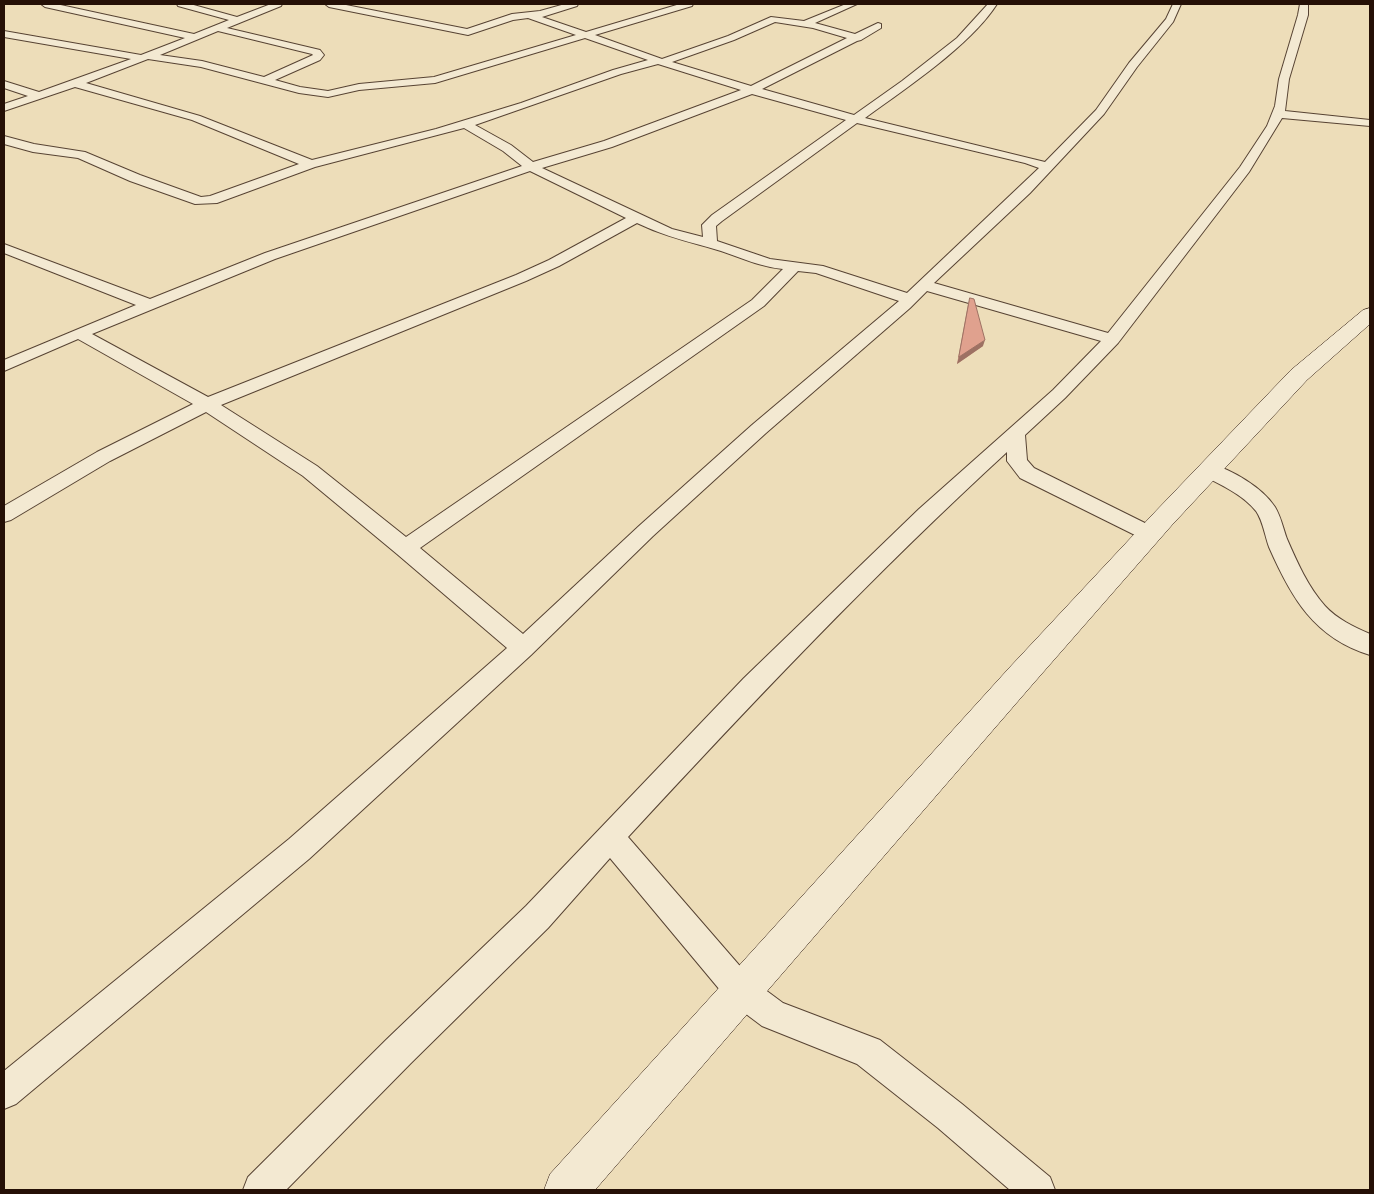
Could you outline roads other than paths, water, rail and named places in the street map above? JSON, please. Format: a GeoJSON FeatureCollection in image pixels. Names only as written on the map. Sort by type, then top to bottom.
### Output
{"type":"FeatureCollection","features":[{"type":"Feature","properties":{"kind":"street"},"geometry":{"type":"LineString","coordinates":[[45,4],[194,37]]}},
{"type":"Feature","properties":{"kind":"street"},"geometry":{"type":"LineString","coordinates":[[181,4],[237,20]]}},
{"type":"Feature","properties":{"kind":"street"},"geometry":{"type":"LineString","coordinates":[[4,108],[76,84],[278,4]]}},
{"type":"Feature","properties":{"kind":"street"},"geometry":{"type":"LineString","coordinates":[[329,4],[468,32],[512,17],[533,15],[574,4]]}},
{"type":"Feature","properties":{"kind":"street"},"geometry":{"type":"LineString","coordinates":[[4,34],[143,57],[202,64],[323,94],[365,86],[426,81],[689,4]]}},
{"type":"Feature","properties":{"kind":"street"},"geometry":{"type":"LineString","coordinates":[[806,23],[853,4]]}},
{"type":"Feature","properties":{"kind":"street"},"geometry":{"type":"LineString","coordinates":[[710,243],[709,225],[906,83],[960,40],[993,4]]}},
{"type":"Feature","properties":{"kind":"street"},"geometry":{"type":"LineString","coordinates":[[4,1092],[299,849],[523,648],[646,530],[917,292],[1048,167],[1100,112],[1133,65],[1170,20],[1177,4]]}},
{"type":"Feature","properties":{"kind":"street"},"geometry":{"type":"LineString","coordinates":[[261,1190],[399,1051],[537,917],[760,678],[926,514],[1059,394],[1112,338],[1245,169],[1273,126],[1281,106],[1284,80],[1303,15],[1304,4]]}},
{"type":"Feature","properties":{"kind":"street"},"geometry":{"type":"LineString","coordinates":[[515,6],[583,35],[660,62],[752,90],[855,119],[1028,160],[1048,167]]}},
{"type":"Feature","properties":{"kind":"street"},"geometry":{"type":"LineString","coordinates":[[4,140],[33,148],[81,155],[135,178],[205,201],[218,199],[263,180],[311,164],[466,124],[617,72],[660,62],[731,38],[774,19],[806,23],[858,38]]}},
{"type":"Feature","properties":{"kind":"street"},"geometry":{"type":"LineString","coordinates":[[4,366],[270,256],[531,167],[608,144],[668,123],[752,90],[858,38],[878,26]]}},
{"type":"Feature","properties":{"kind":"street"},"geometry":{"type":"LineString","coordinates":[[217,28],[316,52],[319,55],[264,80]]}},
{"type":"Feature","properties":{"kind":"street"},"geometry":{"type":"LineString","coordinates":[[4,84],[39,96]]}},
{"type":"Feature","properties":{"kind":"street"},"geometry":{"type":"LineString","coordinates":[[76,84],[196,118],[311,164]]}},
{"type":"Feature","properties":{"kind":"street"},"geometry":{"type":"LineString","coordinates":[[1278,114],[1370,123]]}},
{"type":"Feature","properties":{"kind":"street"},"geometry":{"type":"LineString","coordinates":[[466,124],[507,148],[531,167],[667,232],[710,243],[768,263],[818,268],[1112,338]]}},
{"type":"Feature","properties":{"kind":"street"},"geometry":{"type":"LineString","coordinates":[[4,515],[102,456],[164,423],[521,278],[554,263],[636,218]]}},
{"type":"Feature","properties":{"kind":"street"},"geometry":{"type":"LineString","coordinates":[[4,248],[150,305]]}},
{"type":"Feature","properties":{"kind":"street"},"geometry":{"type":"LineString","coordinates":[[405,548],[758,303],[795,266]]}},
{"type":"Feature","properties":{"kind":"street"},"geometry":{"type":"LineString","coordinates":[[566,1190],[741,991],[1150,534],[1299,375],[1370,314]]}},
{"type":"Feature","properties":{"kind":"street"},"geometry":{"type":"LineString","coordinates":[[79,334],[208,404],[310,472],[405,548],[523,648]]}},
{"type":"Feature","properties":{"kind":"street"},"geometry":{"type":"LineString","coordinates":[[1015,432],[1017,461],[1027,473],[1150,534]]}},
{"type":"Feature","properties":{"kind":"street"},"geometry":{"type":"LineString","coordinates":[[1209,470],[1235,485],[1264,506],[1271,520],[1277,541],[1304,592],[1318,612],[1340,630],[1370,645]]}},
{"type":"Feature","properties":{"kind":"street"},"geometry":{"type":"LineString","coordinates":[[610,837],[741,991],[773,1015],[868,1052],[950,1116],[1037,1190]]}}]}
